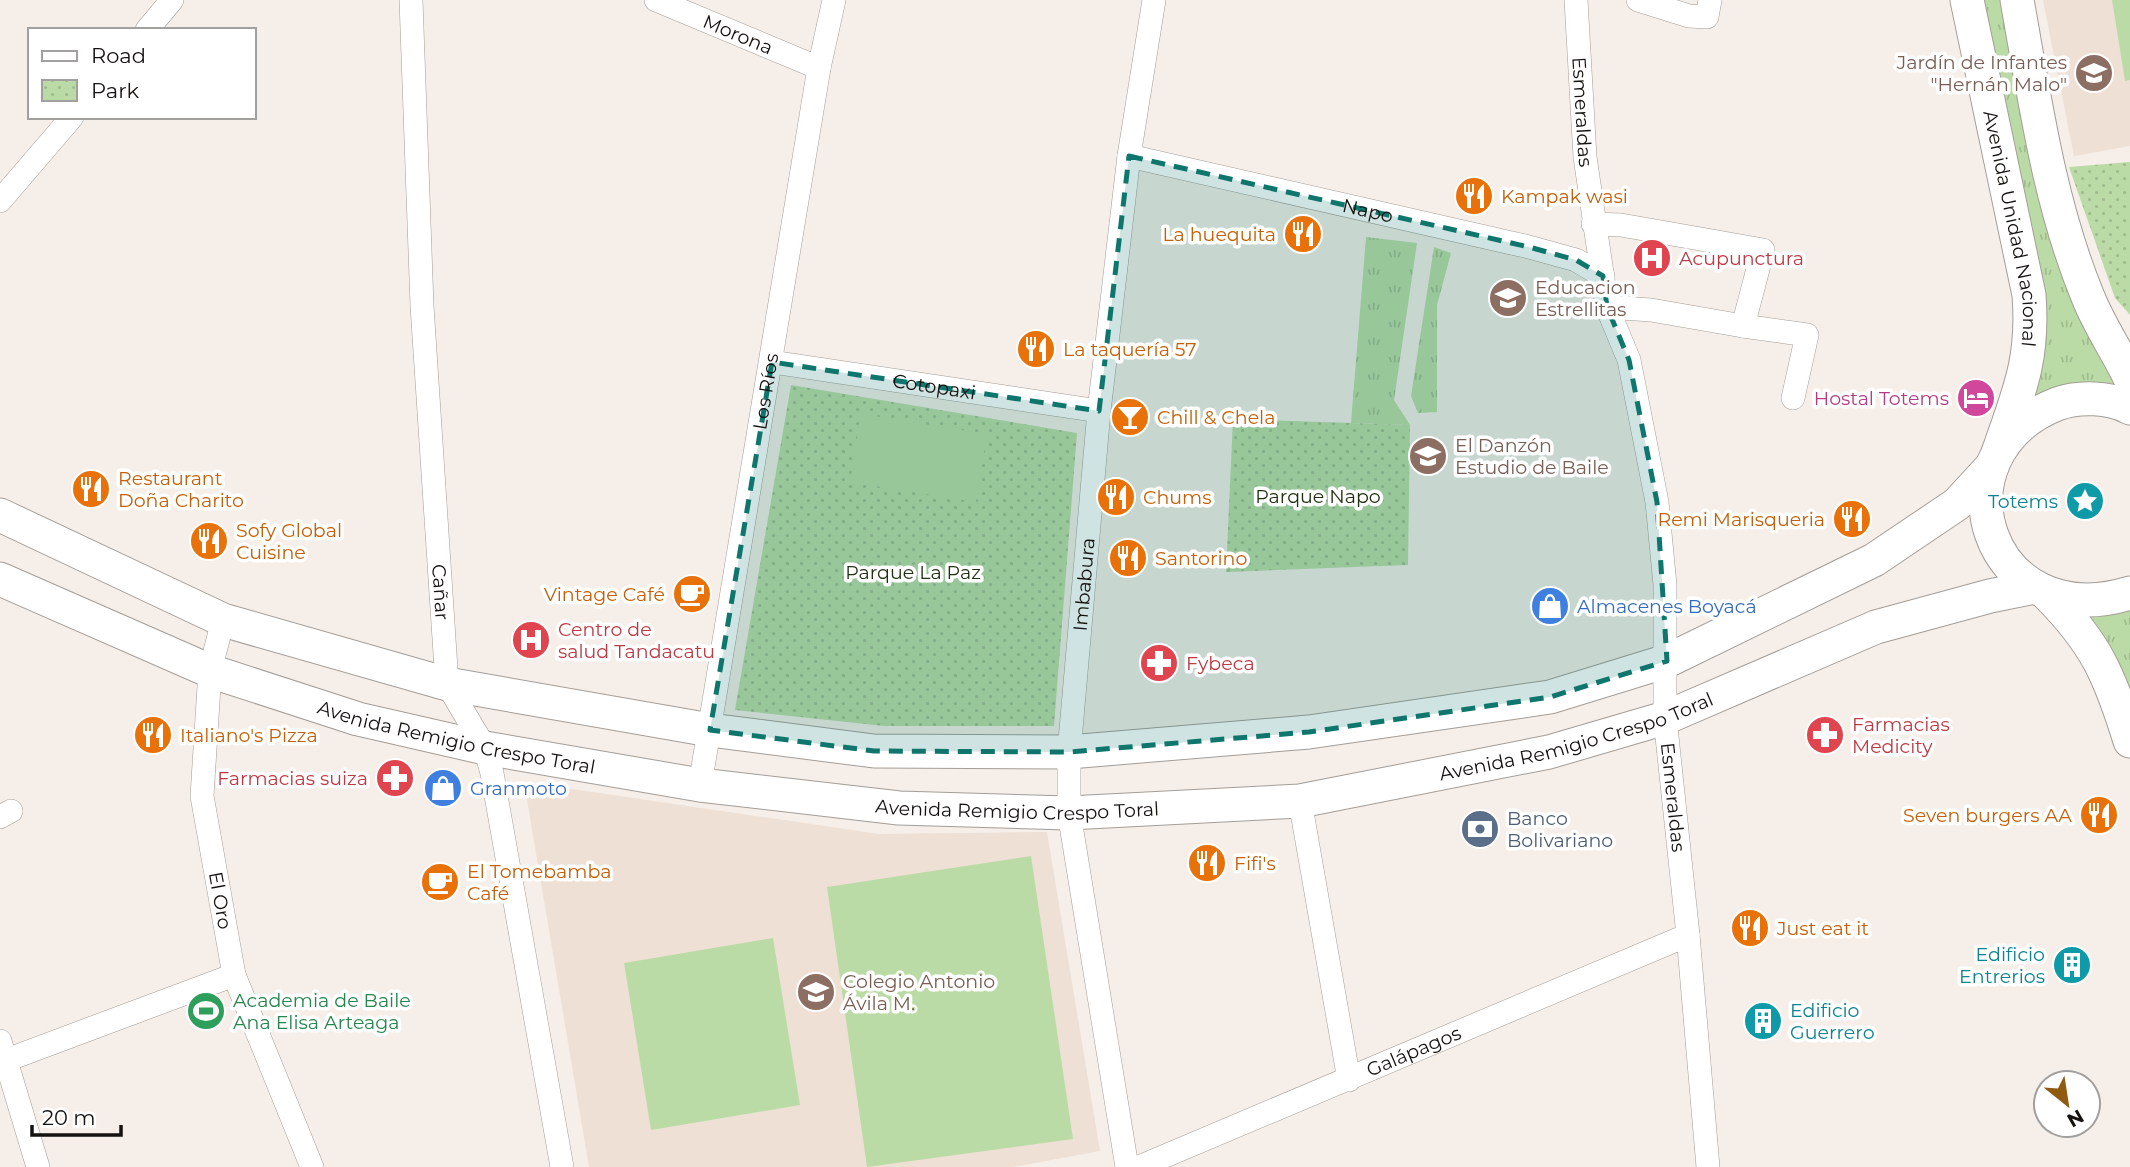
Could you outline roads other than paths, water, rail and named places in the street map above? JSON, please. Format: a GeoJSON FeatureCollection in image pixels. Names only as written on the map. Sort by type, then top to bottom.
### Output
{"type":"FeatureCollection","features":[{"type":"Feature","properties":{"kind":"main road","name":"Avenida Unidad Nacional"},"geometry":{"type":"LineString","coordinates":[[1967,0],[2029,295],[2032,332],[2029,358],[1995,460],[1986,501],[1992,535],[2009,565],[2041,591]]}},
{"type":"Feature","properties":{"kind":"main road"},"geometry":{"type":"LineString","coordinates":[[2017,0],[2051,180],[2070,251],[2088,299],[2130,378]]}},
{"type":"Feature","properties":{"kind":"main road"},"geometry":{"type":"LineString","coordinates":[[0,515],[223,620],[447,684],[710,730],[874,751],[1069,752],[1309,732],[1550,697],[1667,661],[1874,560],[1957,505],[1995,460],[2015,429],[2039,412],[2066,401],[2095,399],[2130,408]]}},
{"type":"Feature","properties":{"kind":"main road","name":"Avenida Remigio Crespo Toral"},"geometry":{"type":"LineString","coordinates":[[0,579],[210,671],[358,719],[485,748],[700,785],[899,808],[1069,813],[1300,801],[1549,752],[1665,718],[1876,627],[1990,596],[2041,591]]}},
{"type":"Feature","properties":{"kind":"main road"},"geometry":{"type":"LineString","coordinates":[[2041,591],[2075,602],[2104,601],[2130,593]]}},
{"type":"Feature","properties":{"kind":"main road"},"geometry":{"type":"LineString","coordinates":[[2041,591],[2080,627],[2093,648],[2109,677],[2130,741]]}},
{"type":"Feature","properties":{"kind":"street"},"geometry":{"type":"LineString","coordinates":[[149,28],[172,0]]}},
{"type":"Feature","properties":{"kind":"street","name":"Cañar"},"geometry":{"type":"LineString","coordinates":[[411,0],[422,306],[447,684],[485,748],[562,1167]]}},
{"type":"Feature","properties":{"kind":"street","name":"Morona"},"geometry":{"type":"LineString","coordinates":[[656,0],[820,68]]}},
{"type":"Feature","properties":{"kind":"street","name":"Los Ríos"},"geometry":{"type":"LineString","coordinates":[[700,785],[820,68],[834,0]]}},
{"type":"Feature","properties":{"kind":"street","name":"Imbabura"},"geometry":{"type":"LineString","coordinates":[[1127,1167],[1069,813],[1069,752],[1099,411],[1129,156],[1154,0]]}},
{"type":"Feature","properties":{"kind":"street","name":"Esmeraldas"},"geometry":{"type":"LineString","coordinates":[[1576,0],[1585,157],[1593,224],[1607,307],[1629,360],[1657,502],[1667,661],[1665,718],[1688,935],[1708,1167]]}},
{"type":"Feature","properties":{"kind":"street"},"geometry":{"type":"LineString","coordinates":[[1638,0],[1689,16],[1707,17],[1710,0]]}},
{"type":"Feature","properties":{"kind":"street"},"geometry":{"type":"LineString","coordinates":[[0,201],[70,119]]}},
{"type":"Feature","properties":{"kind":"street","name":"Napo"},"geometry":{"type":"LineString","coordinates":[[1129,156],[1529,247],[1576,260],[1603,276]]}},
{"type":"Feature","properties":{"kind":"street"},"geometry":{"type":"LineString","coordinates":[[1593,224],[1621,225],[1763,250],[1743,326]]}},
{"type":"Feature","properties":{"kind":"street"},"geometry":{"type":"LineString","coordinates":[[1607,307],[1651,310],[1807,335],[1793,398]]}},
{"type":"Feature","properties":{"kind":"street","name":"Cotopaxi"},"geometry":{"type":"LineString","coordinates":[[772,362],[1099,411]]}},
{"type":"Feature","properties":{"kind":"street","name":"El Oro"},"geometry":{"type":"LineString","coordinates":[[223,620],[210,671],[202,796],[234,975],[312,1167]]}},
{"type":"Feature","properties":{"kind":"street"},"geometry":{"type":"LineString","coordinates":[[1300,801],[1349,1080]]}},
{"type":"Feature","properties":{"kind":"street","name":"Galápagos"},"geometry":{"type":"LineString","coordinates":[[1139,1167],[1688,935]]}},
{"type":"Feature","properties":{"kind":"street"},"geometry":{"type":"LineString","coordinates":[[38,1167],[2,1051],[234,975]]}},
{"type":"Feature","properties":{"kind":"place","name":"Jardín de Infantes \"Hernán Malo\""},"geometry":{"type":"Point","coordinates":[2094,73]}},
{"type":"Feature","properties":{"kind":"place","name":"Kampak wasi"},"geometry":{"type":"Point","coordinates":[1474,196]}},
{"type":"Feature","properties":{"kind":"place","name":"La huequita"},"geometry":{"type":"Point","coordinates":[1303,234]}},
{"type":"Feature","properties":{"kind":"place","name":"Acupunctura"},"geometry":{"type":"Point","coordinates":[1652,258]}},
{"type":"Feature","properties":{"kind":"place","name":"Educacion Estrellitas"},"geometry":{"type":"Point","coordinates":[1508,298]}},
{"type":"Feature","properties":{"kind":"place","name":"La taquería 57"},"geometry":{"type":"Point","coordinates":[1036,349]}},
{"type":"Feature","properties":{"kind":"place","name":"Hostal Totems"},"geometry":{"type":"Point","coordinates":[1976,398]}},
{"type":"Feature","properties":{"kind":"place","name":"Chill & Chela"},"geometry":{"type":"Point","coordinates":[1130,417]}},
{"type":"Feature","properties":{"kind":"place","name":"El Danzón Estudio de Baile"},"geometry":{"type":"Point","coordinates":[1428,456]}},
{"type":"Feature","properties":{"kind":"place","name":"Restaurant Doña Charito"},"geometry":{"type":"Point","coordinates":[91,489]}},
{"type":"Feature","properties":{"kind":"place","name":"Chums"},"geometry":{"type":"Point","coordinates":[1116,497]}},
{"type":"Feature","properties":{"kind":"place","name":"Totems"},"geometry":{"type":"Point","coordinates":[2085,501]}},
{"type":"Feature","properties":{"kind":"place","name":"Remi Marisqueria"},"geometry":{"type":"Point","coordinates":[1852,519]}},
{"type":"Feature","properties":{"kind":"place","name":"Sofy Global Cuisine"},"geometry":{"type":"Point","coordinates":[209,541]}},
{"type":"Feature","properties":{"kind":"place","name":"Santorino"},"geometry":{"type":"Point","coordinates":[1128,558]}},
{"type":"Feature","properties":{"kind":"place","name":"Vintage Café"},"geometry":{"type":"Point","coordinates":[692,594]}},
{"type":"Feature","properties":{"kind":"place","name":"Almacenes Boyacá"},"geometry":{"type":"Point","coordinates":[1550,606]}},
{"type":"Feature","properties":{"kind":"place","name":"Centro de salud Tandacatu"},"geometry":{"type":"Point","coordinates":[531,640]}},
{"type":"Feature","properties":{"kind":"place","name":"Fybeca"},"geometry":{"type":"Point","coordinates":[1159,663]}},
{"type":"Feature","properties":{"kind":"place","name":"Italiano's Pizza"},"geometry":{"type":"Point","coordinates":[153,735]}},
{"type":"Feature","properties":{"kind":"place","name":"Farmacias Medicity"},"geometry":{"type":"Point","coordinates":[1825,735]}},
{"type":"Feature","properties":{"kind":"place","name":"Farmacias suiza"},"geometry":{"type":"Point","coordinates":[395,778]}},
{"type":"Feature","properties":{"kind":"place","name":"Granmoto"},"geometry":{"type":"Point","coordinates":[443,788]}},
{"type":"Feature","properties":{"kind":"place","name":"Seven burgers AA"},"geometry":{"type":"Point","coordinates":[2099,815]}},
{"type":"Feature","properties":{"kind":"place","name":"Banco Bolivariano"},"geometry":{"type":"Point","coordinates":[1480,829]}},
{"type":"Feature","properties":{"kind":"place","name":"Fifi's"},"geometry":{"type":"Point","coordinates":[1207,863]}},
{"type":"Feature","properties":{"kind":"place","name":"El Tomebamba Café"},"geometry":{"type":"Point","coordinates":[440,882]}},
{"type":"Feature","properties":{"kind":"place","name":"Just eat it"},"geometry":{"type":"Point","coordinates":[1750,928]}},
{"type":"Feature","properties":{"kind":"place","name":"Edificio Entrerios"},"geometry":{"type":"Point","coordinates":[2072,965]}},
{"type":"Feature","properties":{"kind":"place","name":"Colegio Antonio Ávila M."},"geometry":{"type":"Point","coordinates":[816,992]}},
{"type":"Feature","properties":{"kind":"place","name":"Academia de Baile Ana Elisa Arteaga"},"geometry":{"type":"Point","coordinates":[206,1011]}},
{"type":"Feature","properties":{"kind":"place","name":"Edificio Guerrero"},"geometry":{"type":"Point","coordinates":[1763,1021]}},
{"type":"Feature","properties":{"kind":"park label","name":"Parque Napo"},"geometry":{"type":"Point","coordinates":[1318,496]}},
{"type":"Feature","properties":{"kind":"park label","name":"Parque La Paz"},"geometry":{"type":"Point","coordinates":[913,572]}}]}
